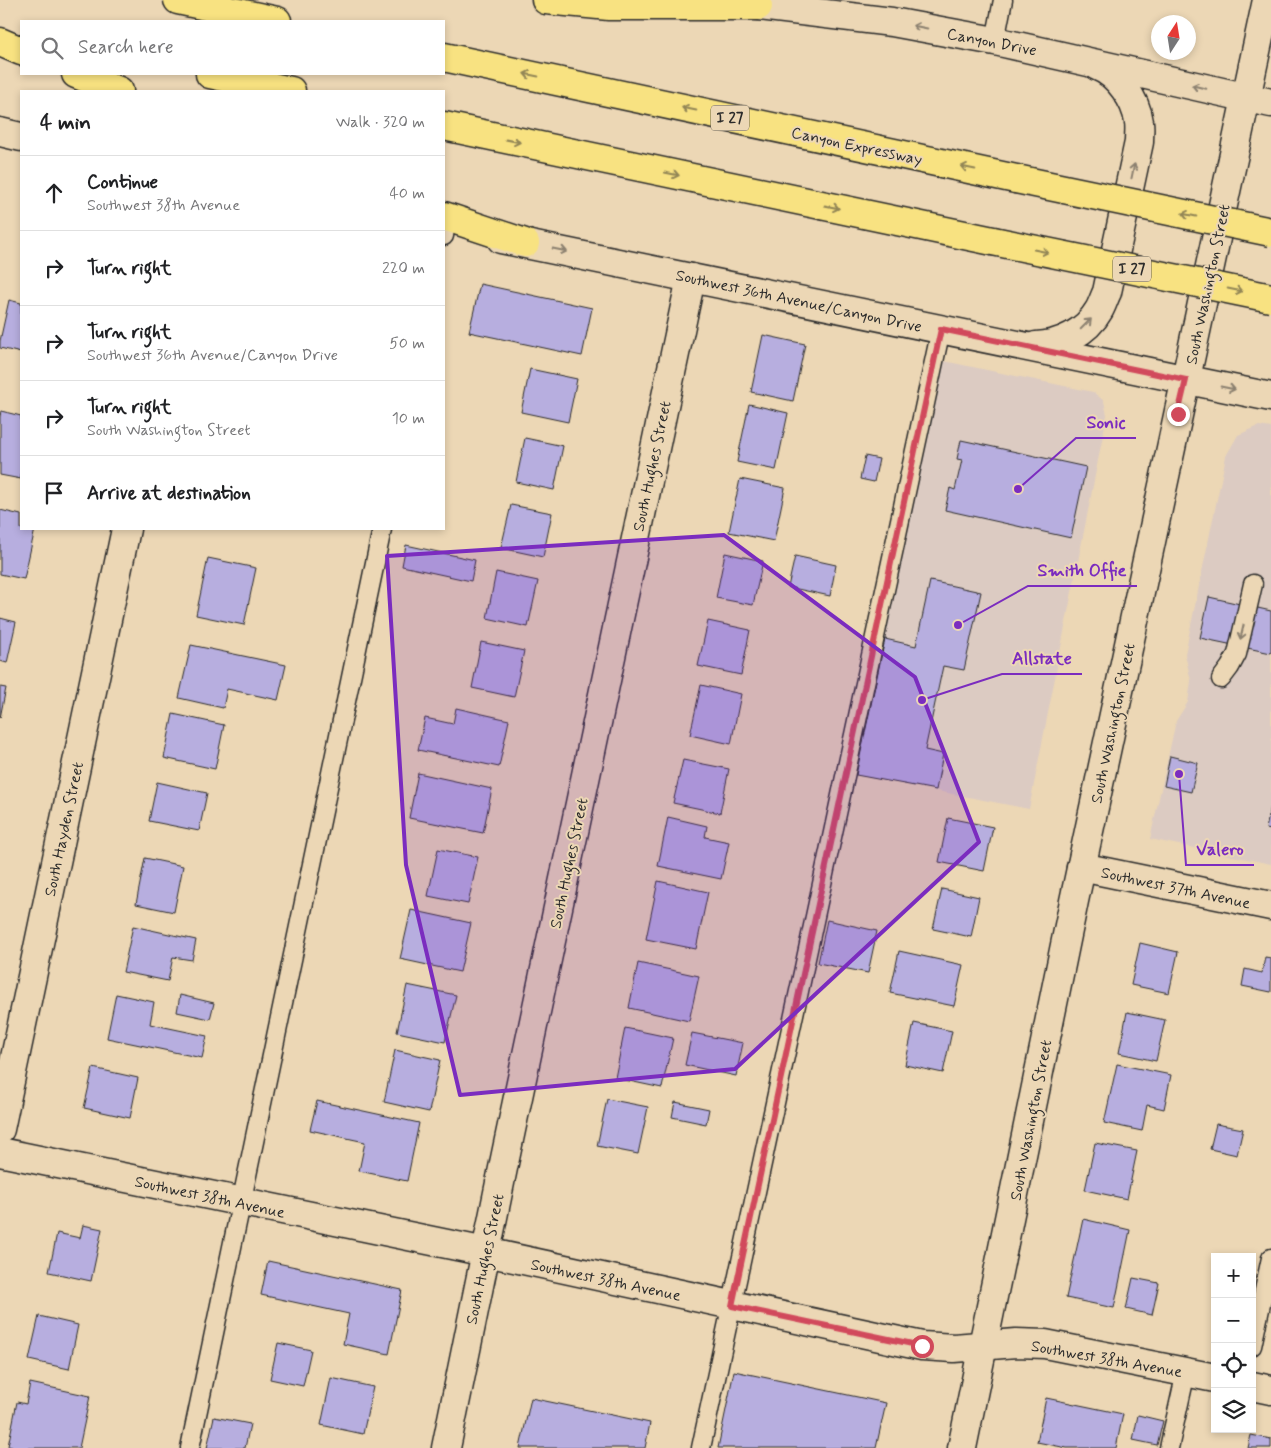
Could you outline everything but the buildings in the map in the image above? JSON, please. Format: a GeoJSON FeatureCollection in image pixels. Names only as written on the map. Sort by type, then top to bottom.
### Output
{"type":"FeatureCollection","features":[{"type":"Feature","properties":{"kind":"highway"},"geometry":{"type":"LineString","coordinates":[[178,0],[273,20]]}},
{"type":"Feature","properties":{"kind":"highway"},"geometry":{"type":"LineString","coordinates":[[546,0],[609,6],[758,3]]}},
{"type":"Feature","properties":{"kind":"highway"},"geometry":{"type":"LineString","coordinates":[[0,32],[20,36]]}},
{"type":"Feature","properties":{"kind":"highway"},"geometry":{"type":"LineString","coordinates":[[0,42],[20,51]]}},
{"type":"Feature","properties":{"kind":"highway","name":"Canyon Expressway"},"geometry":{"type":"LineString","coordinates":[[445,57],[1271,232]]}},
{"type":"Feature","properties":{"kind":"highway"},"geometry":{"type":"LineString","coordinates":[[79,75],[116,90]]}},
{"type":"Feature","properties":{"kind":"highway"},"geometry":{"type":"LineString","coordinates":[[215,75],[286,90]]}},
{"type":"Feature","properties":{"kind":"highway","name":"I 27"},"geometry":{"type":"LineString","coordinates":[[445,126],[1271,298]]}},
{"type":"Feature","properties":{"kind":"highway"},"geometry":{"type":"LineString","coordinates":[[445,227],[525,243]]}},
{"type":"Feature","properties":{"kind":"street","name":"Canyon Drive"},"geometry":{"type":"LineString","coordinates":[[710,0],[758,3],[892,22],[995,41],[1259,100]]}},
{"type":"Feature","properties":{"kind":"street","name":"South Washington Street"},"geometry":{"type":"LineString","coordinates":[[962,1448],[1081,867],[1186,380],[1259,100],[1266,0]]}},
{"type":"Feature","properties":{"kind":"street"},"geometry":{"type":"LineString","coordinates":[[1027,346],[1048,346],[1068,339],[1085,327],[1098,311],[1107,292],[1139,142],[1139,120],[1132,100],[1119,82],[1102,68],[1082,60]]}},
{"type":"Feature","properties":{"kind":"street"},"geometry":{"type":"LineString","coordinates":[[0,132],[20,137]]}},
{"type":"Feature","properties":{"kind":"street","name":"Southwest 36th Avenue/Canyon Drive"},"geometry":{"type":"LineString","coordinates":[[525,243],[1271,397]]}},
{"type":"Feature","properties":{"kind":"street","name":"South Hughes Street"},"geometry":{"type":"LineString","coordinates":[[446,1448],[691,278]]}},
{"type":"Feature","properties":{"kind":"street","name":"South Hayden Street"},"geometry":{"type":"LineString","coordinates":[[0,1129],[126,530]]}},
{"type":"Feature","properties":{"kind":"street","name":"Southwest 37th Avenue"},"geometry":{"type":"LineString","coordinates":[[1081,867],[1271,906]]}},
{"type":"Feature","properties":{"kind":"street","name":"Southwest 38th Avenue"},"geometry":{"type":"LineString","coordinates":[[0,1152],[486,1252],[922,1346],[954,1348],[1016,1343],[1045,1344],[1211,1377]]}},
{"type":"Feature","properties":{"kind":"street"},"geometry":{"type":"LineString","coordinates":[[1256,1387],[1271,1390]]}},
{"type":"Feature","properties":{"kind":"lane"},"geometry":{"type":"LineString","coordinates":[[995,41],[1004,0]]}},
{"type":"Feature","properties":{"kind":"lane"},"geometry":{"type":"LineString","coordinates":[[701,1448],[941,329]]}},
{"type":"Feature","properties":{"kind":"lane"},"geometry":{"type":"LineString","coordinates":[[190,1448],[382,530]]}},
{"type":"Feature","properties":{"kind":"lane"},"geometry":{"type":"LineString","coordinates":[[1221,679],[1237,654],[1253,584]]}},
{"type":"Feature","properties":{"kind":"lane"},"geometry":{"type":"LineString","coordinates":[[1253,1343],[1271,1258]]}},
{"type":"Feature","properties":{"kind":"lane"},"geometry":{"type":"LineString","coordinates":[[1169,1448],[1186,1372]]}},
{"type":"Feature","properties":{"kind":"highlighted area"},"geometry":{"type":"Polygon","coordinates":[[[724,535],[915,677],[979,842],[735,1069],[460,1095],[406,865],[387,556],[724,535]]]}},
{"type":"Feature","properties":{"kind":"shaded area"},"geometry":{"type":"Polygon","coordinates":[[[939,360],[1093,392],[1104,401],[1107,415],[1029,809],[856,775],[899,571],[939,360]]]}},
{"type":"Feature","properties":{"kind":"shaded area"},"geometry":{"type":"Polygon","coordinates":[[[1259,426],[1271,428],[1271,864],[1150,839],[1176,721],[1188,702],[1191,681],[1185,654],[1226,456],[1238,435],[1259,426]]]}},
{"type":"Feature","properties":{"kind":"place","name":"Sonic"},"geometry":{"type":"Point","coordinates":[1018,489]}},
{"type":"Feature","properties":{"kind":"place","name":"Smith Offie"},"geometry":{"type":"Point","coordinates":[958,625]}},
{"type":"Feature","properties":{"kind":"place","name":"Allstate"},"geometry":{"type":"Point","coordinates":[922,700]}},
{"type":"Feature","properties":{"kind":"place","name":"Valero"},"geometry":{"type":"Point","coordinates":[1179,774]}},
{"type":"Feature","properties":{"kind":"route"},"geometry":{"type":"LineString","coordinates":[[922,1346],[732,1306],[941,329],[1186,380],[1178,414]]}}]}
